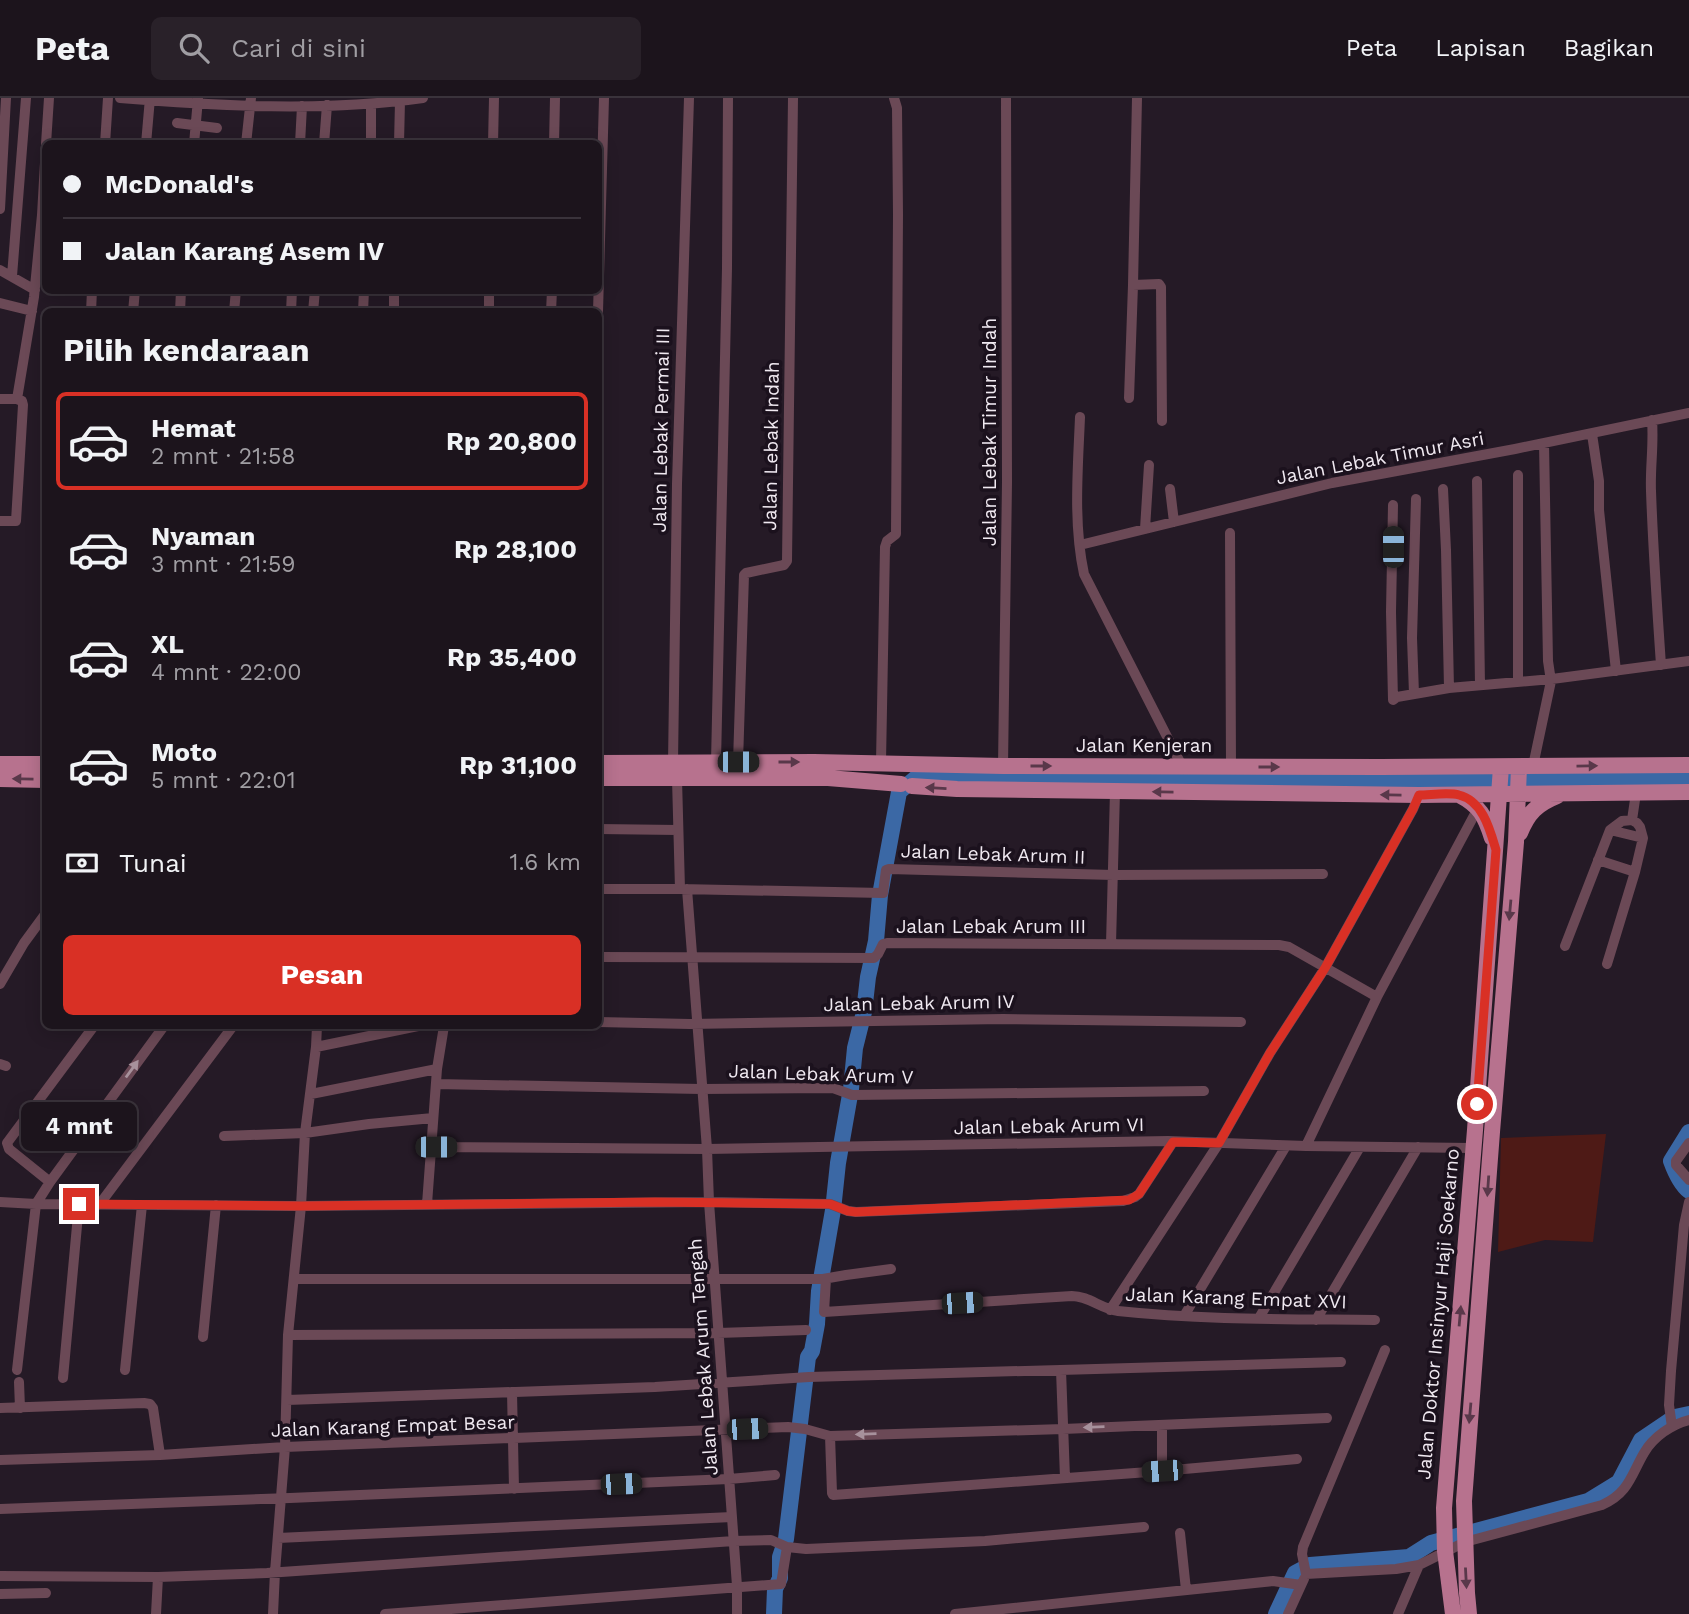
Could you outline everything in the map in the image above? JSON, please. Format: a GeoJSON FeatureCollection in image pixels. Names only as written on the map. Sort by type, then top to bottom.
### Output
{"type":"FeatureCollection","features":[{"type":"Feature","properties":{"kind":"main road","name":"Jalan Kenjeran"},"geometry":{"type":"LineString","coordinates":[[626,771],[673,762],[1500,769],[1562,794],[1641,782],[1689,765]]}},
{"type":"Feature","properties":{"kind":"main road"},"geometry":{"type":"LineString","coordinates":[[0,764],[42,764]]}},
{"type":"Feature","properties":{"kind":"main road","name":"Jalan Doktor Insinyur Haji Soekarno"},"geometry":{"type":"LineString","coordinates":[[1469,1614],[1464,1501],[1486,1136],[1500,769]]}},
{"type":"Feature","properties":{"kind":"main road","name":"Jalan Kenjeran"},"geometry":{"type":"LineString","coordinates":[[602,771],[626,771],[677,779],[828,778],[957,789],[1419,795],[1499,792],[1521,777],[1641,782],[1689,792]]}},
{"type":"Feature","properties":{"kind":"main road","name":"Jalan Doktor Insinyur Haji Soekarno"},"geometry":{"type":"LineString","coordinates":[[1486,1136],[1521,777]]}},
{"type":"Feature","properties":{"kind":"main road"},"geometry":{"type":"LineString","coordinates":[[0,779],[42,779]]}},
{"type":"Feature","properties":{"kind":"main road"},"geometry":{"type":"LineString","coordinates":[[1516,842],[1529,813],[1543,801],[1562,794]]}},
{"type":"Feature","properties":{"kind":"main road"},"geometry":{"type":"LineString","coordinates":[[1459,795],[1484,814],[1496,850]]}},
{"type":"Feature","properties":{"kind":"main road"},"geometry":{"type":"LineString","coordinates":[[1472,1148],[1484,1143],[1486,1136]]}},
{"type":"Feature","properties":{"kind":"main road","name":"Jalan Doktor Insinyur Haji Soekarno"},"geometry":{"type":"LineString","coordinates":[[1453,1614],[1444,1508],[1472,1148]]}},
{"type":"Feature","properties":{"kind":"street"},"geometry":{"type":"LineString","coordinates":[[0,209],[6,98]]}},
{"type":"Feature","properties":{"kind":"street"},"geometry":{"type":"LineString","coordinates":[[12,276],[26,98]]}},
{"type":"Feature","properties":{"kind":"street"},"geometry":{"type":"LineString","coordinates":[[46,140],[49,98]]}},
{"type":"Feature","properties":{"kind":"street"},"geometry":{"type":"LineString","coordinates":[[105,140],[108,98]]}},
{"type":"Feature","properties":{"kind":"street"},"geometry":{"type":"LineString","coordinates":[[120,98],[149,102],[250,102],[302,106],[423,98]]}},
{"type":"Feature","properties":{"kind":"street"},"geometry":{"type":"LineString","coordinates":[[493,140],[494,98]]}},
{"type":"Feature","properties":{"kind":"street"},"geometry":{"type":"LineString","coordinates":[[554,140],[555,98]]}},
{"type":"Feature","properties":{"kind":"street"},"geometry":{"type":"LineString","coordinates":[[602,169],[604,98]]}},
{"type":"Feature","properties":{"kind":"street","name":"Jalan Lebak Permai III"},"geometry":{"type":"LineString","coordinates":[[673,762],[677,484],[689,98]]}},
{"type":"Feature","properties":{"kind":"street"},"geometry":{"type":"LineString","coordinates":[[716,762],[727,268],[727,98]]}},
{"type":"Feature","properties":{"kind":"street","name":"Jalan Lebak Indah"},"geometry":{"type":"LineString","coordinates":[[738,762],[744,575],[784,565],[787,561],[793,98]]}},
{"type":"Feature","properties":{"kind":"street"},"geometry":{"type":"LineString","coordinates":[[881,762],[884,557],[887,541],[896,534],[898,215],[897,108],[894,98]]}},
{"type":"Feature","properties":{"kind":"street","name":"Jalan Lebak Timur Indah"},"geometry":{"type":"LineString","coordinates":[[1003,766],[1007,482],[1006,98]]}},
{"type":"Feature","properties":{"kind":"street"},"geometry":{"type":"LineString","coordinates":[[1129,398],[1136,98]]}},
{"type":"Feature","properties":{"kind":"street"},"geometry":{"type":"LineString","coordinates":[[194,140],[198,101]]}},
{"type":"Feature","properties":{"kind":"street"},"geometry":{"type":"LineString","coordinates":[[399,140],[400,101]]}},
{"type":"Feature","properties":{"kind":"street"},"geometry":{"type":"LineString","coordinates":[[146,140],[149,102]]}},
{"type":"Feature","properties":{"kind":"street"},"geometry":{"type":"LineString","coordinates":[[247,140],[250,102]]}},
{"type":"Feature","properties":{"kind":"street"},"geometry":{"type":"LineString","coordinates":[[371,140],[375,102]]}},
{"type":"Feature","properties":{"kind":"street"},"geometry":{"type":"LineString","coordinates":[[324,103],[324,140]]}},
{"type":"Feature","properties":{"kind":"street"},"geometry":{"type":"LineString","coordinates":[[300,140],[302,106]]}},
{"type":"Feature","properties":{"kind":"street"},"geometry":{"type":"LineString","coordinates":[[177,123],[217,128]]}},
{"type":"Feature","properties":{"kind":"street"},"geometry":{"type":"LineString","coordinates":[[17,399],[33,311],[42,215]]}},
{"type":"Feature","properties":{"kind":"street"},"geometry":{"type":"LineString","coordinates":[[0,270],[35,290]]}},
{"type":"Feature","properties":{"kind":"street"},"geometry":{"type":"LineString","coordinates":[[1133,285],[1159,284],[1161,287],[1162,421]]}},
{"type":"Feature","properties":{"kind":"street"},"geometry":{"type":"LineString","coordinates":[[0,303],[33,311]]}},
{"type":"Feature","properties":{"kind":"street"},"geometry":{"type":"LineString","coordinates":[[0,399],[21,399],[23,405],[16,523],[0,521]]}},
{"type":"Feature","properties":{"kind":"street","name":"Jalan Lebak Timur Asri"},"geometry":{"type":"LineString","coordinates":[[1080,545],[1332,483],[1689,413]]}},
{"type":"Feature","properties":{"kind":"street"},"geometry":{"type":"LineString","coordinates":[[1080,416],[1077,499],[1085,578],[1182,766]]}},
{"type":"Feature","properties":{"kind":"street"},"geometry":{"type":"LineString","coordinates":[[1652,420],[1652,514],[1661,665]]}},
{"type":"Feature","properties":{"kind":"street"},"geometry":{"type":"LineString","coordinates":[[1592,434],[1599,481],[1599,510],[1616,671]]}},
{"type":"Feature","properties":{"kind":"street"},"geometry":{"type":"LineString","coordinates":[[1521,777],[1552,679],[1548,661],[1544,443]]}},
{"type":"Feature","properties":{"kind":"street"},"geometry":{"type":"LineString","coordinates":[[1145,529],[1149,466]]}},
{"type":"Feature","properties":{"kind":"street"},"geometry":{"type":"LineString","coordinates":[[1518,475],[1518,681]]}},
{"type":"Feature","properties":{"kind":"street"},"geometry":{"type":"LineString","coordinates":[[1477,481],[1480,685]]}},
{"type":"Feature","properties":{"kind":"street"},"geometry":{"type":"LineString","coordinates":[[1443,488],[1449,688]]}},
{"type":"Feature","properties":{"kind":"street"},"geometry":{"type":"LineString","coordinates":[[1170,489],[1174,522]]}},
{"type":"Feature","properties":{"kind":"street"},"geometry":{"type":"LineString","coordinates":[[1414,694],[1412,626],[1416,499]]}},
{"type":"Feature","properties":{"kind":"street"},"geometry":{"type":"LineString","coordinates":[[1393,505],[1393,700],[1449,688],[1552,679],[1689,661]]}},
{"type":"Feature","properties":{"kind":"street"},"geometry":{"type":"LineString","coordinates":[[1230,533],[1231,767]]}},
{"type":"Feature","properties":{"kind":"street","name":"Jalan Lebak Arum Tengah"},"geometry":{"type":"LineString","coordinates":[[677,779],[678,830],[707,1149],[737,1614]]}},
{"type":"Feature","properties":{"kind":"street"},"geometry":{"type":"LineString","coordinates":[[1632,820],[1641,782]]}},
{"type":"Feature","properties":{"kind":"street"},"geometry":{"type":"LineString","coordinates":[[1111,944],[1115,791]]}},
{"type":"Feature","properties":{"kind":"street"},"geometry":{"type":"LineString","coordinates":[[1110,1310],[1219,1143],[1270,1053],[1325,968],[1419,795]]}},
{"type":"Feature","properties":{"kind":"street"},"geometry":{"type":"LineString","coordinates":[[1306,1146],[1377,997],[1478,808]]}},
{"type":"Feature","properties":{"kind":"street"},"geometry":{"type":"LineString","coordinates":[[1565,946],[1610,830],[1622,821],[1632,820],[1640,827],[1643,838],[1607,964]]}},
{"type":"Feature","properties":{"kind":"street"},"geometry":{"type":"LineString","coordinates":[[602,829],[678,830]]}},
{"type":"Feature","properties":{"kind":"street"},"geometry":{"type":"LineString","coordinates":[[1610,830],[1643,838]]}},
{"type":"Feature","properties":{"kind":"street"},"geometry":{"type":"LineString","coordinates":[[1598,860],[1635,872]]}},
{"type":"Feature","properties":{"kind":"street","name":"Jalan Lebak Arum II"},"geometry":{"type":"LineString","coordinates":[[602,889],[882,893],[886,870],[889,869],[1114,875],[1323,874]]}},
{"type":"Feature","properties":{"kind":"street"},"geometry":{"type":"LineString","coordinates":[[0,984],[42,918]]}},
{"type":"Feature","properties":{"kind":"street","name":"Jalan Lebak Arum III"},"geometry":{"type":"LineString","coordinates":[[602,957],[872,958],[878,954],[883,944],[887,943],[1283,945],[1377,997]]}},
{"type":"Feature","properties":{"kind":"street","name":"Jalan Lebak Arum IV"},"geometry":{"type":"LineString","coordinates":[[602,1022],[1003,1019],[1241,1022]]}},
{"type":"Feature","properties":{"kind":"street"},"geometry":{"type":"LineString","coordinates":[[50,1182],[9,1149],[7,1143],[92,1029]]}},
{"type":"Feature","properties":{"kind":"street"},"geometry":{"type":"LineString","coordinates":[[16,1370],[36,1205],[162,1029]]}},
{"type":"Feature","properties":{"kind":"street"},"geometry":{"type":"LineString","coordinates":[[99,1205],[231,1029]]}},
{"type":"Feature","properties":{"kind":"street"},"geometry":{"type":"LineString","coordinates":[[273,1614],[285,1447],[288,1335],[317,1029]]}},
{"type":"Feature","properties":{"kind":"street"},"geometry":{"type":"LineString","coordinates":[[316,1047],[403,1029]]}},
{"type":"Feature","properties":{"kind":"street"},"geometry":{"type":"LineString","coordinates":[[427,1204],[436,1084],[444,1029]]}},
{"type":"Feature","properties":{"kind":"street"},"geometry":{"type":"LineString","coordinates":[[311,1094],[438,1069]]}},
{"type":"Feature","properties":{"kind":"street","name":"Jalan Lebak Arum V"},"geometry":{"type":"LineString","coordinates":[[436,1084],[701,1089],[833,1088],[850,1095],[1204,1091]]}},
{"type":"Feature","properties":{"kind":"street"},"geometry":{"type":"LineString","coordinates":[[225,1136],[305,1133],[433,1118]]}},
{"type":"Feature","properties":{"kind":"street"},"geometry":{"type":"LineString","coordinates":[[1173,1142],[1472,1148]]}},
{"type":"Feature","properties":{"kind":"street","name":"Jalan Lebak Arum VI"},"geometry":{"type":"LineString","coordinates":[[431,1147],[707,1149],[1173,1142]]}},
{"type":"Feature","properties":{"kind":"street","name":"Jalan Lebak Arum VI"},"geometry":{"type":"LineString","coordinates":[[0,1202],[36,1205],[301,1206],[709,1202],[833,1204],[856,1212],[1123,1201],[1139,1194],[1173,1142]]}},
{"type":"Feature","properties":{"kind":"street"},"geometry":{"type":"LineString","coordinates":[[1689,1143],[1676,1165],[1689,1181]]}},
{"type":"Feature","properties":{"kind":"street"},"geometry":{"type":"LineString","coordinates":[[1184,1316],[1286,1146]]}},
{"type":"Feature","properties":{"kind":"street"},"geometry":{"type":"LineString","coordinates":[[1259,1318],[1360,1147]]}},
{"type":"Feature","properties":{"kind":"street"},"geometry":{"type":"LineString","coordinates":[[1316,1320],[1418,1147]]}},
{"type":"Feature","properties":{"kind":"street"},"geometry":{"type":"LineString","coordinates":[[1398,1614],[1419,1565],[1445,1542],[1608,1502],[1628,1485],[1648,1446],[1671,1421],[1671,1371],[1679,1272],[1689,1202]]}},
{"type":"Feature","properties":{"kind":"street"},"geometry":{"type":"LineString","coordinates":[[63,1378],[79,1204]]}},
{"type":"Feature","properties":{"kind":"street"},"geometry":{"type":"LineString","coordinates":[[125,1370],[142,1205]]}},
{"type":"Feature","properties":{"kind":"street"},"geometry":{"type":"LineString","coordinates":[[203,1337],[216,1205]]}},
{"type":"Feature","properties":{"kind":"street"},"geometry":{"type":"LineString","coordinates":[[294,1279],[822,1279],[891,1269]]}},
{"type":"Feature","properties":{"kind":"street","name":"Jalan Karang Empat XVI"},"geometry":{"type":"LineString","coordinates":[[822,1279],[824,1312],[1072,1296],[1086,1298],[1110,1310],[1184,1316],[1375,1320]]}},
{"type":"Feature","properties":{"kind":"street"},"geometry":{"type":"LineString","coordinates":[[288,1335],[718,1333],[806,1330]]}},
{"type":"Feature","properties":{"kind":"street"},"geometry":{"type":"LineString","coordinates":[[1306,1572],[1303,1547],[1385,1349]]}},
{"type":"Feature","properties":{"kind":"street"},"geometry":{"type":"LineString","coordinates":[[286,1400],[723,1384],[806,1378],[1341,1362]]}},
{"type":"Feature","properties":{"kind":"street"},"geometry":{"type":"LineString","coordinates":[[1061,1370],[1065,1478]]}},
{"type":"Feature","properties":{"kind":"street"},"geometry":{"type":"LineString","coordinates":[[19,1382],[20,1408]]}},
{"type":"Feature","properties":{"kind":"street"},"geometry":{"type":"LineString","coordinates":[[512,1392],[514,1489]]}},
{"type":"Feature","properties":{"kind":"street"},"geometry":{"type":"LineString","coordinates":[[0,1408],[150,1404],[153,1408],[160,1455]]}},
{"type":"Feature","properties":{"kind":"street","name":"Jalan Karang Empat Besar"},"geometry":{"type":"LineString","coordinates":[[0,1460],[726,1429],[796,1428],[830,1436],[1327,1418]]}},
{"type":"Feature","properties":{"kind":"street"},"geometry":{"type":"LineString","coordinates":[[1671,1421],[1689,1421]]}},
{"type":"Feature","properties":{"kind":"street"},"geometry":{"type":"LineString","coordinates":[[1162,1425],[1162,1471]]}},
{"type":"Feature","properties":{"kind":"street"},"geometry":{"type":"LineString","coordinates":[[830,1436],[833,1495],[1162,1471],[1297,1458]]}},
{"type":"Feature","properties":{"kind":"street"},"geometry":{"type":"LineString","coordinates":[[0,1509],[514,1489],[775,1475]]}},
{"type":"Feature","properties":{"kind":"street"},"geometry":{"type":"LineString","coordinates":[[278,1538],[732,1517]]}},
{"type":"Feature","properties":{"kind":"street"},"geometry":{"type":"LineString","coordinates":[[0,1576],[158,1577],[275,1572],[734,1541],[771,1540],[806,1549],[985,1541],[1144,1527]]}},
{"type":"Feature","properties":{"kind":"street"},"geometry":{"type":"LineString","coordinates":[[1180,1533],[1186,1590]]}},
{"type":"Feature","properties":{"kind":"street"},"geometry":{"type":"LineString","coordinates":[[385,1614],[783,1583],[784,1545]]}},
{"type":"Feature","properties":{"kind":"street"},"geometry":{"type":"LineString","coordinates":[[1289,1614],[1294,1583],[1306,1572],[1396,1569],[1419,1565]]}},
{"type":"Feature","properties":{"kind":"street"},"geometry":{"type":"LineString","coordinates":[[156,1614],[158,1577]]}},
{"type":"Feature","properties":{"kind":"street"},"geometry":{"type":"LineString","coordinates":[[955,1614],[1273,1581],[1294,1583]]}},
{"type":"Feature","properties":{"kind":"street"},"geometry":{"type":"LineString","coordinates":[[0,1594],[46,1593]]}},
{"type":"Feature","properties":{"kind":"shaded area"},"geometry":{"type":"Polygon","coordinates":[[[1606,1134],[1593,1242],[1545,1240],[1498,1252],[1501,1138],[1606,1134]]]}},
{"type":"Feature","properties":{"kind":"waterway"},"geometry":{"type":"LineString","coordinates":[[774,1614],[775,1589],[780,1578],[780,1557],[786,1539],[808,1357],[812,1351],[817,1324],[819,1291],[855,1048],[864,1012],[876,941],[880,895],[899,792],[918,776],[943,780],[1689,779]]}},
{"type":"Feature","properties":{"kind":"waterway"},"geometry":{"type":"LineString","coordinates":[[1689,1132],[1671,1161],[1680,1181],[1689,1191]]}},
{"type":"Feature","properties":{"kind":"waterway"},"geometry":{"type":"LineString","coordinates":[[1276,1614],[1295,1573],[1310,1565],[1409,1557],[1431,1543],[1588,1501],[1619,1482],[1641,1440],[1675,1417],[1689,1414]]}},
{"type":"Feature","properties":{"kind":"route"},"geometry":{"type":"LineString","coordinates":[[79,1204],[301,1206],[709,1202],[830,1204],[856,1212],[1129,1200],[1139,1194],[1173,1142],[1219,1143],[1270,1053],[1325,968],[1419,795],[1459,795],[1470,801],[1484,814],[1496,850],[1477,1104]]}}]}
